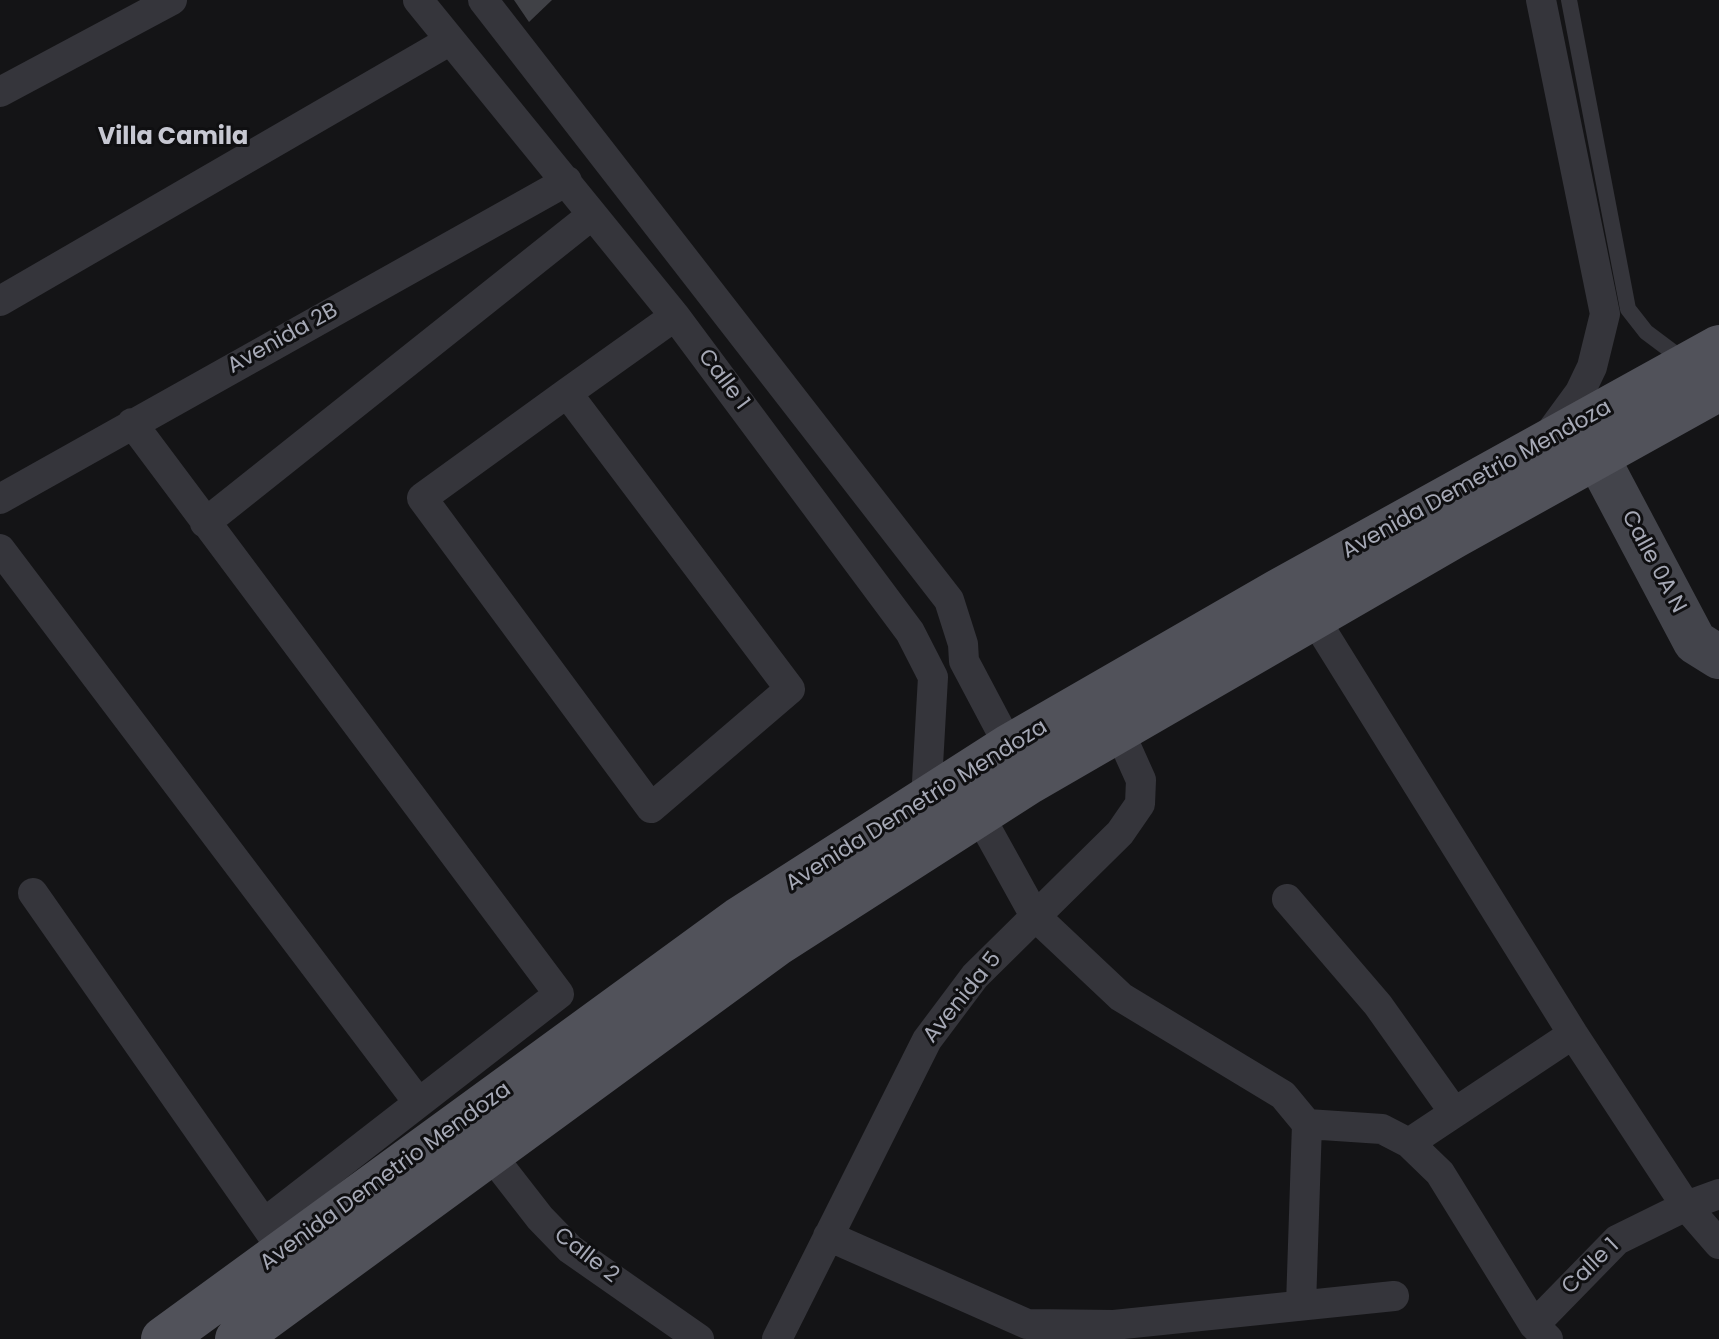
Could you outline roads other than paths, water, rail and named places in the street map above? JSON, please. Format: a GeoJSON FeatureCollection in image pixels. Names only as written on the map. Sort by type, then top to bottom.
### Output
{"type":"FeatureCollection","features":[{"type":"Feature","properties":{"kind":"main road","name":"Avenida Demetrio Mendoza"},"geometry":{"type":"LineString","coordinates":[[163,1339],[274,1237],[739,919],[1009,746],[1544,441],[1708,366]]}},
{"type":"Feature","properties":{"kind":"main road","name":"Avenida Demetrio Mendoza"},"geometry":{"type":"LineString","coordinates":[[237,1339],[777,944],[979,815],[1119,731],[1597,457],[1708,366]]}},
{"type":"Feature","properties":{"kind":"street"},"geometry":{"type":"LineString","coordinates":[[0,92],[172,0]]}},
{"type":"Feature","properties":{"kind":"street","name":"Calle 1"},"geometry":{"type":"LineString","coordinates":[[418,0],[675,316],[910,632],[933,677]]}},
{"type":"Feature","properties":{"kind":"street","name":"Calle 1"},"geometry":{"type":"LineString","coordinates":[[483,0],[949,600],[963,644],[964,661],[1009,746]]}},
{"type":"Feature","properties":{"kind":"street"},"geometry":{"type":"LineString","coordinates":[[1541,0],[1616,311],[1580,392],[1544,441]]}},
{"type":"Feature","properties":{"kind":"street"},"geometry":{"type":"LineString","coordinates":[[0,301],[449,41]]}},
{"type":"Feature","properties":{"kind":"street","name":"Avenida 2B"},"geometry":{"type":"LineString","coordinates":[[0,499],[567,181]]}},
{"type":"Feature","properties":{"kind":"street"},"geometry":{"type":"LineString","coordinates":[[205,523],[592,215]]}},
{"type":"Feature","properties":{"kind":"street"},"geometry":{"type":"LineString","coordinates":[[567,393],[790,689],[651,808],[422,498],[567,393],[675,316]]}},
{"type":"Feature","properties":{"kind":"street"},"geometry":{"type":"LineString","coordinates":[[33,893],[274,1237],[418,1102],[559,994],[132,423]]}},
{"type":"Feature","properties":{"kind":"street","name":"Calle 0A N"},"geometry":{"type":"LineString","coordinates":[[1597,457],[1695,642],[1719,657]]}},
{"type":"Feature","properties":{"kind":"street"},"geometry":{"type":"LineString","coordinates":[[0,549],[418,1102]]}},
{"type":"Feature","properties":{"kind":"street"},"geometry":{"type":"LineString","coordinates":[[1314,618],[1573,1034],[1686,1206],[1719,1244]]}},
{"type":"Feature","properties":{"kind":"street"},"geometry":{"type":"LineString","coordinates":[[926,800],[933,677],[964,661]]}},
{"type":"Feature","properties":{"kind":"street","name":"Avenida 5"},"geometry":{"type":"LineString","coordinates":[[777,1339],[927,1040],[975,976],[1120,833],[1140,804],[1141,780],[1119,731]]}},
{"type":"Feature","properties":{"kind":"street"},"geometry":{"type":"LineString","coordinates":[[979,815],[1035,916],[1121,997],[1283,1095],[1307,1124],[1301,1305]]}},
{"type":"Feature","properties":{"kind":"street"},"geometry":{"type":"LineString","coordinates":[[1287,899],[1378,1005],[1454,1112]]}},
{"type":"Feature","properties":{"kind":"street"},"geometry":{"type":"LineString","coordinates":[[1409,1143],[1573,1034]]}},
{"type":"Feature","properties":{"kind":"street"},"geometry":{"type":"LineString","coordinates":[[1307,1124],[1382,1129],[1409,1143],[1440,1173],[1541,1332]]}},
{"type":"Feature","properties":{"kind":"street","name":"Calle 2"},"geometry":{"type":"LineString","coordinates":[[491,1155],[540,1218],[570,1249],[699,1339]]}},
{"type":"Feature","properties":{"kind":"street","name":"Calle 1"},"geometry":{"type":"LineString","coordinates":[[1541,1332],[1617,1240],[1686,1206],[1719,1194]]}},
{"type":"Feature","properties":{"kind":"street"},"geometry":{"type":"LineString","coordinates":[[828,1236],[1027,1324],[1114,1325],[1394,1296]]}},
{"type":"Feature","properties":{"kind":"lane"},"geometry":{"type":"LineString","coordinates":[[1569,0],[1616,311],[1646,332],[1708,366]]}},
{"type":"Feature","properties":{"kind":"district","name":"Villa Camila"},"geometry":{"type":"Point","coordinates":[173,138]}}]}
